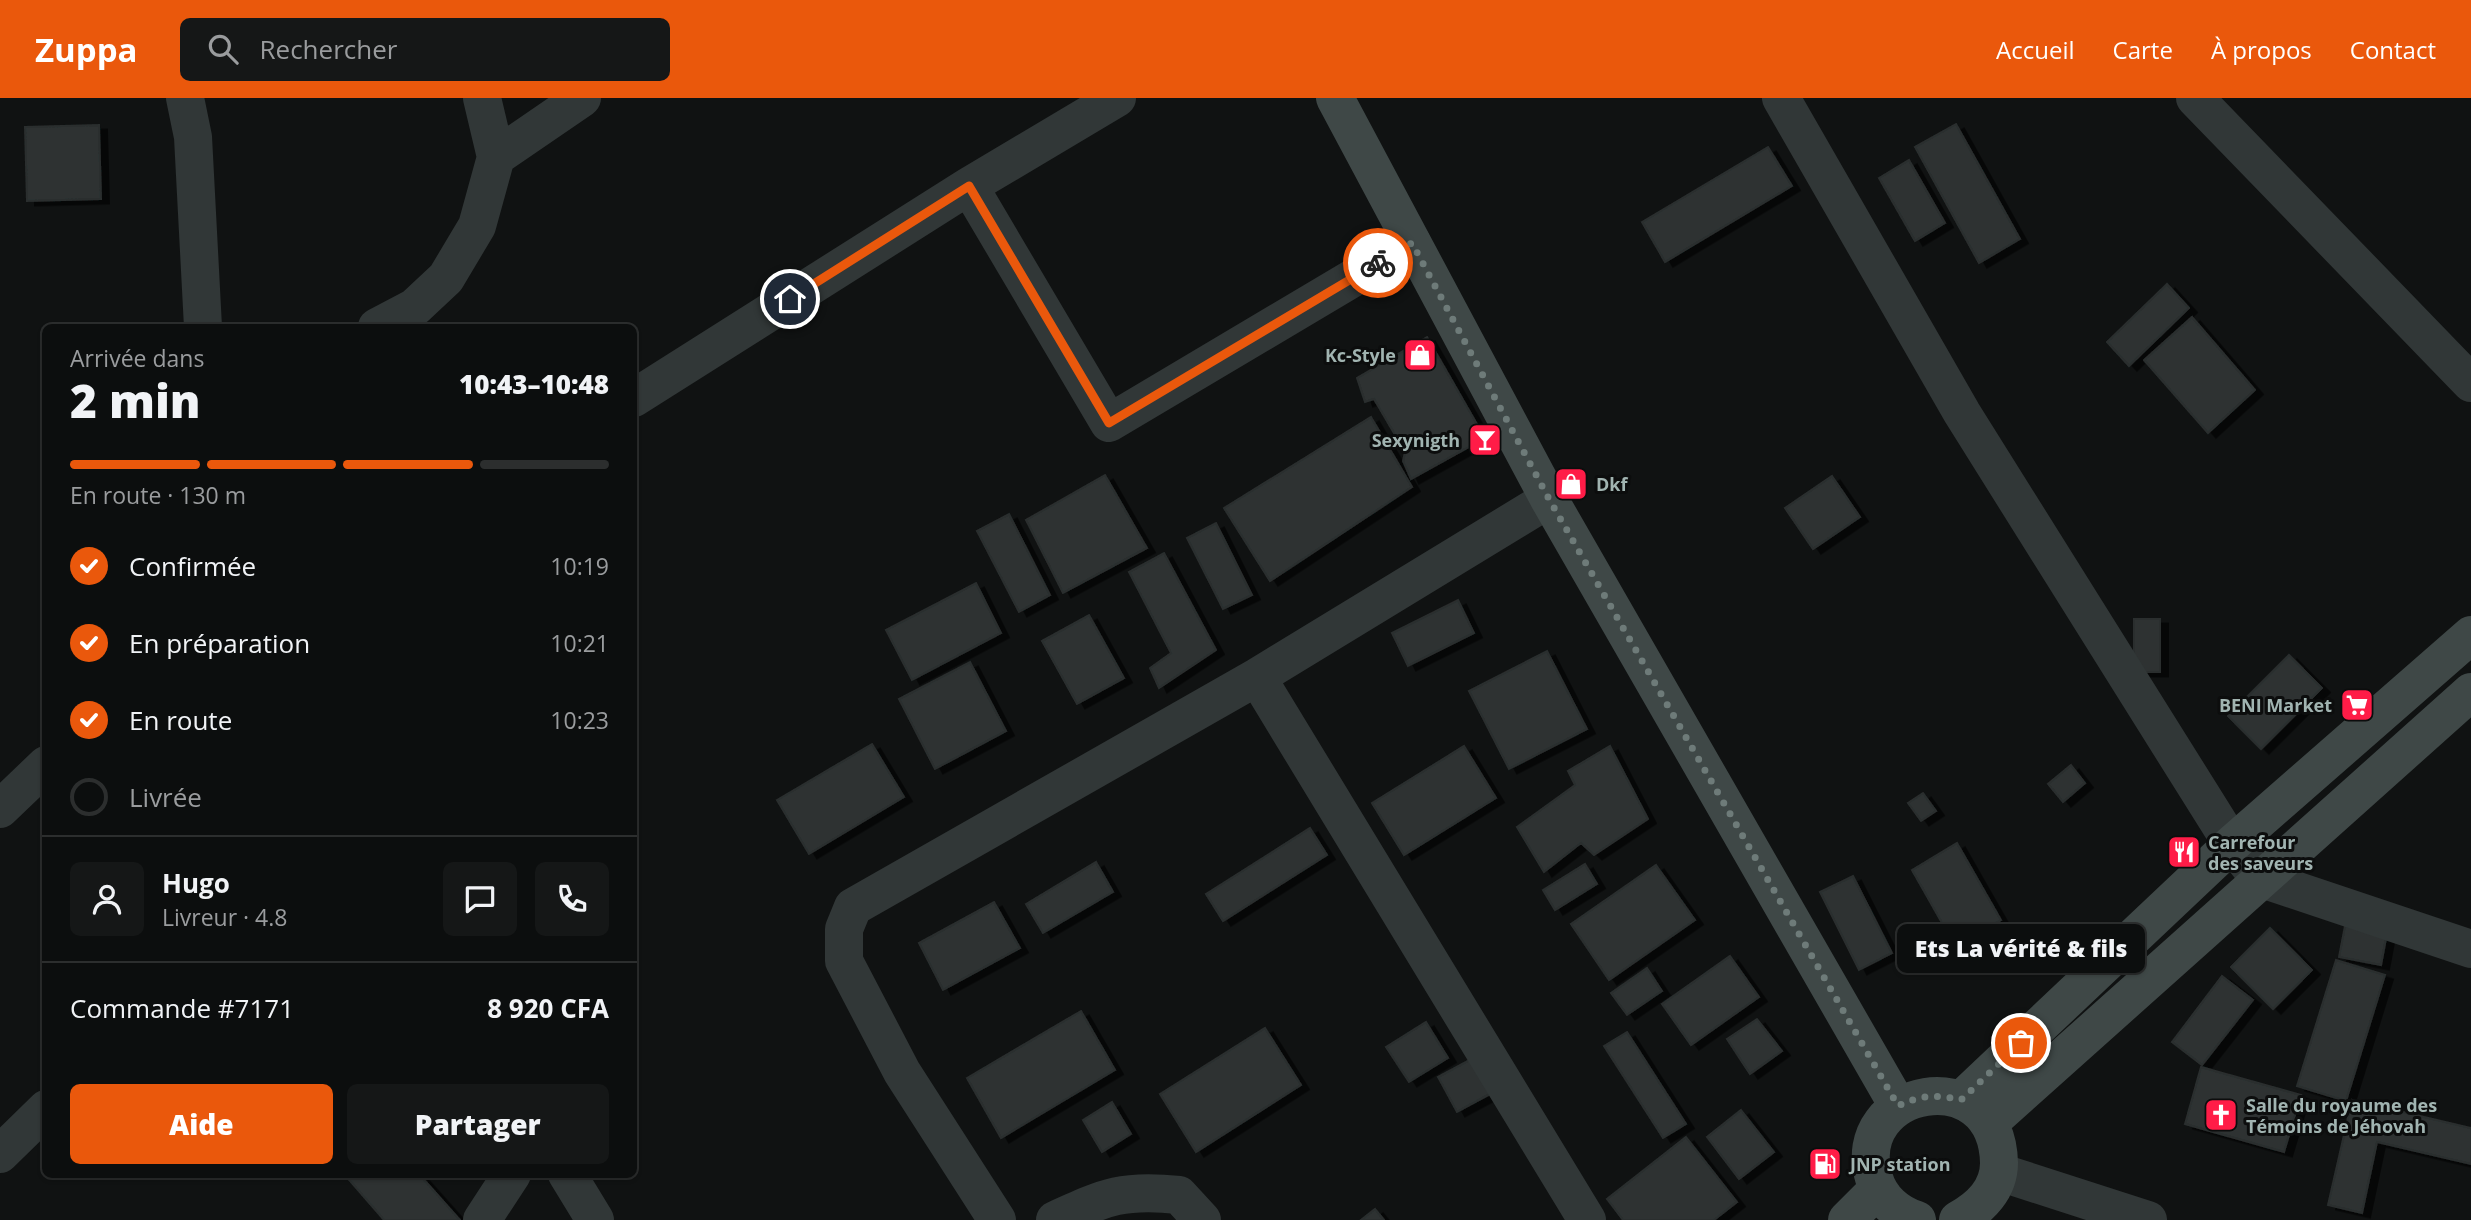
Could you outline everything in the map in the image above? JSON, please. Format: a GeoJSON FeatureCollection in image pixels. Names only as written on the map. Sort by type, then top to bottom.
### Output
{"type":"FeatureCollection","features":[{"type":"Feature","properties":{"kind":"main road"},"geometry":{"type":"LineString","coordinates":[[1335,98],[1549,499],[1898,1106]]}},
{"type":"Feature","properties":{"kind":"main road"},"geometry":{"type":"LineString","coordinates":[[1975,1112],[2232,844],[2471,635]]}},
{"type":"Feature","properties":{"kind":"main road"},"geometry":{"type":"LineString","coordinates":[[1975,1112],[2259,878],[2471,692]]}},
{"type":"Feature","properties":{"kind":"main road"},"geometry":{"type":"LineString","coordinates":[[1917,1220],[1902,1216],[1877,1190],[1871,1167],[1872,1144],[1882,1123],[1898,1106],[1918,1097],[1940,1095],[1975,1112],[1998,1146],[1999,1172],[1990,1193],[1975,1211],[1958,1220]]}},
{"type":"Feature","properties":{"kind":"main road"},"geometry":{"type":"LineString","coordinates":[[1847,1220],[1877,1190]]}},
{"type":"Feature","properties":{"kind":"street"},"geometry":{"type":"LineString","coordinates":[[185,98],[193,137],[203,324]]}},
{"type":"Feature","properties":{"kind":"street"},"geometry":{"type":"LineString","coordinates":[[383,324],[415,307],[446,278],[477,226],[496,157],[482,98]]}},
{"type":"Feature","properties":{"kind":"street"},"geometry":{"type":"LineString","coordinates":[[496,157],[582,98]]}},
{"type":"Feature","properties":{"kind":"street"},"geometry":{"type":"LineString","coordinates":[[637,396],[969,186],[1117,98]]}},
{"type":"Feature","properties":{"kind":"street"},"geometry":{"type":"LineString","coordinates":[[1781,98],[1962,413],[2232,844],[2259,878],[2471,949]]}},
{"type":"Feature","properties":{"kind":"street"},"geometry":{"type":"LineString","coordinates":[[2195,98],[2471,383]]}},
{"type":"Feature","properties":{"kind":"street"},"geometry":{"type":"LineString","coordinates":[[969,186],[1109,423],[1412,243]]}},
{"type":"Feature","properties":{"kind":"street"},"geometry":{"type":"LineString","coordinates":[[997,1220],[902,1072],[844,961],[844,929],[853,907],[1256,677],[1549,499]]}},
{"type":"Feature","properties":{"kind":"street"},"geometry":{"type":"LineString","coordinates":[[1256,677],[1587,1220]]}},
{"type":"Feature","properties":{"kind":"street"},"geometry":{"type":"LineString","coordinates":[[0,809],[42,769]]}},
{"type":"Feature","properties":{"kind":"street"},"geometry":{"type":"LineString","coordinates":[[0,1154],[42,1112]]}},
{"type":"Feature","properties":{"kind":"street"},"geometry":{"type":"LineString","coordinates":[[1999,1172],[2148,1220]]}},
{"type":"Feature","properties":{"kind":"street"},"geometry":{"type":"LineString","coordinates":[[482,1220],[509,1178]]}},
{"type":"Feature","properties":{"kind":"street"},"geometry":{"type":"LineString","coordinates":[[569,1178],[594,1220]]}},
{"type":"Feature","properties":{"kind":"street"},"geometry":{"type":"LineString","coordinates":[[1055,1220],[1111,1195],[1150,1192],[1179,1195],[1202,1220]]}},
{"type":"Feature","properties":{"kind":"building"},"geometry":{"type":"Polygon","coordinates":[[[1956,124],[2020,239],[1979,263],[1915,147],[1956,124]]]}},
{"type":"Feature","properties":{"kind":"building"},"geometry":{"type":"Polygon","coordinates":[[[99,125],[101,199],[27,201],[25,127],[99,125]]]}},
{"type":"Feature","properties":{"kind":"building"},"geometry":{"type":"Polygon","coordinates":[[[1768,147],[1792,186],[1665,262],[1642,222],[1768,147]]]}},
{"type":"Feature","properties":{"kind":"building"},"geometry":{"type":"Polygon","coordinates":[[[1909,160],[1945,223],[1915,241],[1879,178],[1909,160]]]}},
{"type":"Feature","properties":{"kind":"building"},"geometry":{"type":"Polygon","coordinates":[[[2167,284],[2189,308],[2129,366],[2107,342],[2167,284]]]}},
{"type":"Feature","properties":{"kind":"building"},"geometry":{"type":"Polygon","coordinates":[[[2192,317],[2255,390],[2208,433],[2144,360],[2192,317]]]}},
{"type":"Feature","properties":{"kind":"building"},"geometry":{"type":"Polygon","coordinates":[[[1427,337],[1485,438],[1411,479],[1403,461],[1405,452],[1374,399],[1365,402],[1357,378],[1427,337]]]}},
{"type":"Feature","properties":{"kind":"building"},"geometry":{"type":"Polygon","coordinates":[[[1371,417],[1412,487],[1270,581],[1224,508],[1371,417]]]}},
{"type":"Feature","properties":{"kind":"building"},"geometry":{"type":"Polygon","coordinates":[[[1105,475],[1147,548],[1063,593],[1026,520],[1105,475]]]}},
{"type":"Feature","properties":{"kind":"building"},"geometry":{"type":"Polygon","coordinates":[[[1832,476],[1860,517],[1813,549],[1785,508],[1832,476]]]}},
{"type":"Feature","properties":{"kind":"building"},"geometry":{"type":"Polygon","coordinates":[[[1009,514],[1050,595],[1019,612],[977,531],[1009,514]]]}},
{"type":"Feature","properties":{"kind":"building"},"geometry":{"type":"Polygon","coordinates":[[[1216,523],[1252,595],[1223,609],[1187,538],[1216,523]]]}},
{"type":"Feature","properties":{"kind":"building"},"geometry":{"type":"Polygon","coordinates":[[[1164,553],[1216,650],[1159,688],[1150,668],[1171,653],[1129,572],[1164,553]]]}},
{"type":"Feature","properties":{"kind":"building"},"geometry":{"type":"Polygon","coordinates":[[[976,583],[1001,633],[912,680],[886,630],[976,583]]]}},
{"type":"Feature","properties":{"kind":"building"},"geometry":{"type":"Polygon","coordinates":[[[1458,600],[1474,633],[1408,666],[1392,633],[1458,600]]]}},
{"type":"Feature","properties":{"kind":"building"},"geometry":{"type":"Polygon","coordinates":[[[1089,615],[1124,678],[1077,704],[1042,641],[1089,615]]]}},
{"type":"Feature","properties":{"kind":"building"},"geometry":{"type":"Polygon","coordinates":[[[2134,619],[2160,619],[2160,672],[2134,672],[2134,619]]]}},
{"type":"Feature","properties":{"kind":"building"},"geometry":{"type":"Polygon","coordinates":[[[1547,651],[1587,729],[1509,769],[1469,691],[1547,651]]]}},
{"type":"Feature","properties":{"kind":"building"},"geometry":{"type":"Polygon","coordinates":[[[2289,655],[2322,688],[2261,749],[2228,716],[2289,655]]]}},
{"type":"Feature","properties":{"kind":"building"},"geometry":{"type":"Polygon","coordinates":[[[970,662],[1006,731],[935,769],[899,699],[970,662]]]}},
{"type":"Feature","properties":{"kind":"building"},"geometry":{"type":"Polygon","coordinates":[[[872,744],[904,797],[809,854],[777,800],[872,744]]]}},
{"type":"Feature","properties":{"kind":"building"},"geometry":{"type":"Polygon","coordinates":[[[1464,746],[1496,798],[1404,855],[1372,803],[1464,746]]]}},
{"type":"Feature","properties":{"kind":"building"},"geometry":{"type":"Polygon","coordinates":[[[1610,746],[1648,819],[1594,855],[1581,843],[1544,872],[1517,827],[1575,785],[1568,771],[1610,746]]]}},
{"type":"Feature","properties":{"kind":"building"},"geometry":{"type":"Polygon","coordinates":[[[2071,765],[2085,783],[2063,802],[2048,784],[2071,765]]]}},
{"type":"Feature","properties":{"kind":"building"},"geometry":{"type":"Polygon","coordinates":[[[1923,793],[1936,811],[1921,821],[1908,803],[1923,793]]]}},
{"type":"Feature","properties":{"kind":"building"},"geometry":{"type":"Polygon","coordinates":[[[1310,828],[1327,855],[1223,921],[1206,894],[1310,828]]]}},
{"type":"Feature","properties":{"kind":"building"},"geometry":{"type":"Polygon","coordinates":[[[1957,843],[2001,920],[1955,946],[1912,870],[1957,843]]]}},
{"type":"Feature","properties":{"kind":"building"},"geometry":{"type":"Polygon","coordinates":[[[1096,862],[1113,892],[1043,933],[1026,904],[1096,862]]]}},
{"type":"Feature","properties":{"kind":"building"},"geometry":{"type":"Polygon","coordinates":[[[1585,864],[1597,884],[1555,910],[1543,890],[1585,864]]]}},
{"type":"Feature","properties":{"kind":"building"},"geometry":{"type":"Polygon","coordinates":[[[1656,865],[1695,920],[1609,980],[1571,924],[1656,865]]]}},
{"type":"Feature","properties":{"kind":"building"},"geometry":{"type":"Polygon","coordinates":[[[1853,876],[1892,953],[1859,970],[1820,892],[1853,876]]]}},
{"type":"Feature","properties":{"kind":"building"},"geometry":{"type":"Polygon","coordinates":[[[994,902],[1020,948],[943,990],[919,943],[994,902]]]}},
{"type":"Feature","properties":{"kind":"building"},"geometry":{"type":"Polygon","coordinates":[[[2345,926],[2387,933],[2381,965],[2339,957],[2345,926]]]}},
{"type":"Feature","properties":{"kind":"building"},"geometry":{"type":"Polygon","coordinates":[[[2270,928],[2312,970],[2273,1009],[2231,967],[2270,928]]]}},
{"type":"Feature","properties":{"kind":"building"},"geometry":{"type":"Polygon","coordinates":[[[1730,956],[1759,997],[1691,1045],[1662,1004],[1730,956]]]}},
{"type":"Feature","properties":{"kind":"building"},"geometry":{"type":"Polygon","coordinates":[[[2336,960],[2385,975],[2346,1101],[2297,1086],[2336,960]]]}},
{"type":"Feature","properties":{"kind":"building"},"geometry":{"type":"Polygon","coordinates":[[[1647,968],[1662,991],[1627,1015],[1611,993],[1647,968]]]}},
{"type":"Feature","properties":{"kind":"building"},"geometry":{"type":"Polygon","coordinates":[[[2222,976],[2253,1000],[2202,1065],[2172,1042],[2222,976]]]}},
{"type":"Feature","properties":{"kind":"building"},"geometry":{"type":"Polygon","coordinates":[[[1081,1011],[1115,1070],[1001,1138],[967,1078],[1081,1011]]]}},
{"type":"Feature","properties":{"kind":"building"},"geometry":{"type":"Polygon","coordinates":[[[1757,1019],[1782,1051],[1750,1074],[1727,1039],[1757,1019]]]}},
{"type":"Feature","properties":{"kind":"building"},"geometry":{"type":"Polygon","coordinates":[[[1426,1022],[1448,1058],[1409,1082],[1386,1047],[1426,1022]]]}},
{"type":"Feature","properties":{"kind":"building"},"geometry":{"type":"Polygon","coordinates":[[[1265,1028],[1301,1085],[1196,1152],[1160,1094],[1265,1028]]]}},
{"type":"Feature","properties":{"kind":"building"},"geometry":{"type":"Polygon","coordinates":[[[1627,1032],[1686,1124],[1663,1138],[1604,1046],[1627,1032]]]}},
{"type":"Feature","properties":{"kind":"building"},"geometry":{"type":"Polygon","coordinates":[[[1473,1058],[1492,1093],[1457,1112],[1438,1077],[1473,1058]]]}},
{"type":"Feature","properties":{"kind":"building"},"geometry":{"type":"Polygon","coordinates":[[[2201,1067],[2301,1095],[2284,1152],[2185,1124],[2201,1067]]]}},
{"type":"Feature","properties":{"kind":"building"},"geometry":{"type":"Polygon","coordinates":[[[2352,1100],[2471,1128],[2471,1164],[2377,1142],[2362,1213],[2328,1205],[2352,1100]]]}},
{"type":"Feature","properties":{"kind":"building"},"geometry":{"type":"Polygon","coordinates":[[[1112,1102],[1131,1134],[1102,1152],[1083,1120],[1112,1102]]]}},
{"type":"Feature","properties":{"kind":"building"},"geometry":{"type":"Polygon","coordinates":[[[1741,1110],[1774,1152],[1739,1179],[1707,1137],[1741,1110]]]}},
{"type":"Feature","properties":{"kind":"building"},"geometry":{"type":"Polygon","coordinates":[[[1686,1137],[1737,1202],[1714,1220],[1623,1220],[1607,1199],[1686,1137]]]}},
{"type":"Feature","properties":{"kind":"building"},"geometry":{"type":"Polygon","coordinates":[[[347,1178],[423,1178],[460,1220],[384,1220],[347,1178]]]}},
{"type":"Feature","properties":{"kind":"building"},"geometry":{"type":"Polygon","coordinates":[[[1375,1209],[1384,1220],[1361,1220],[1375,1209]]]}},
{"type":"Feature","properties":{"kind":"way so far"},"geometry":{"type":"LineString","coordinates":[[1378,263],[1412,243],[1549,499],[1898,1106],[1918,1097],[1940,1095],[1961,1100],[2021,1043]]}},
{"type":"Feature","properties":{"kind":"place","name":"Kc-Style"},"geometry":{"type":"Point","coordinates":[1420,355]}},
{"type":"Feature","properties":{"kind":"place","name":"Sexynigth"},"geometry":{"type":"Point","coordinates":[1485,440]}},
{"type":"Feature","properties":{"kind":"place","name":"Dkf"},"geometry":{"type":"Point","coordinates":[1571,484]}},
{"type":"Feature","properties":{"kind":"place","name":"BENI Market"},"geometry":{"type":"Point","coordinates":[2357,705]}},
{"type":"Feature","properties":{"kind":"place","name":"Carrefour des saveurs"},"geometry":{"type":"Point","coordinates":[2184,852]}},
{"type":"Feature","properties":{"kind":"place","name":"Ets La vérité & fils"},"geometry":{"type":"Point","coordinates":[2021,1043]}},
{"type":"Feature","properties":{"kind":"place","name":"Salle du royaume des Témoins de Jéhovah"},"geometry":{"type":"Point","coordinates":[2221,1115]}},
{"type":"Feature","properties":{"kind":"place","name":"JNP station"},"geometry":{"type":"Point","coordinates":[1825,1164]}},
{"type":"Feature","properties":{"kind":"route"},"geometry":{"type":"LineString","coordinates":[[790,299],[969,186],[1109,423],[1378,263]]}}]}
